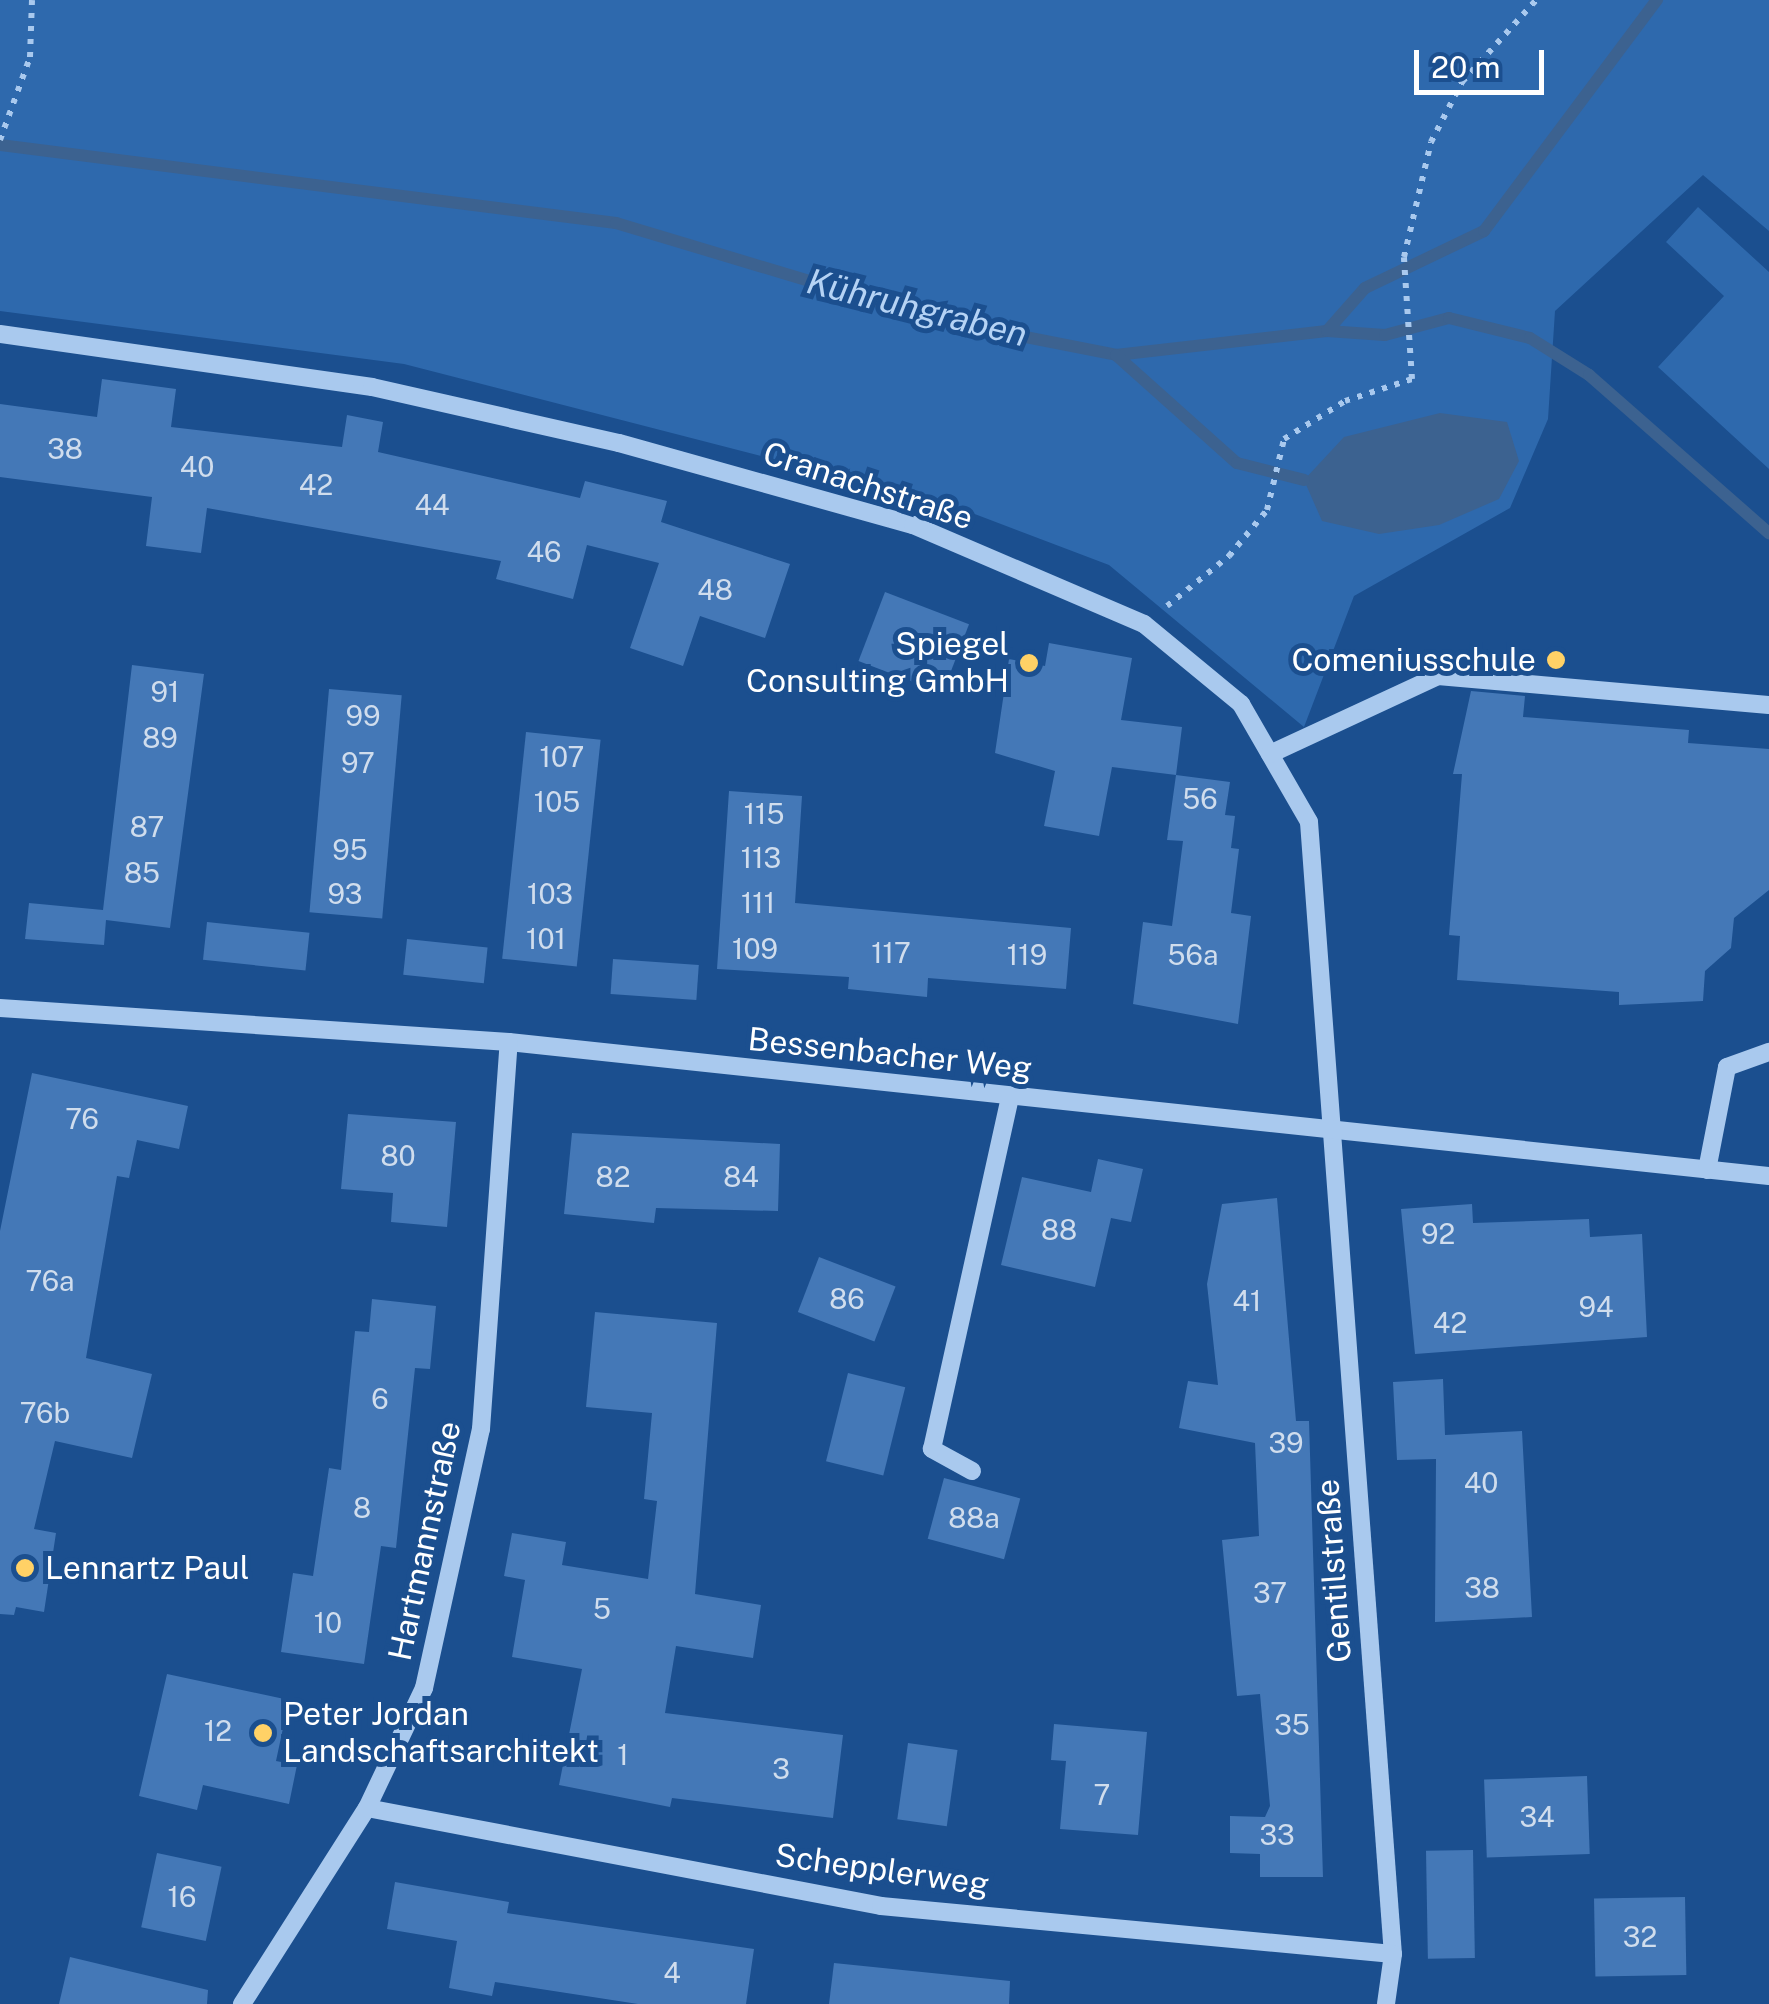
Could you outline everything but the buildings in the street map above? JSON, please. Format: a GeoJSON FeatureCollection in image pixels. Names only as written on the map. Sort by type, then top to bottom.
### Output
{"type":"FeatureCollection","features":[{"type":"Feature","properties":{"kind":"street","name":"Cranachstraße"},"geometry":{"type":"LineString","coordinates":[[0,334],[372,387],[619,443],[913,525],[1144,624],[1241,704],[1309,822],[1330,1133]]}},
{"type":"Feature","properties":{"kind":"street"},"geometry":{"type":"LineString","coordinates":[[1270,754],[1438,676],[1769,704]]}},
{"type":"Feature","properties":{"kind":"street","name":"Bessenbacher Weg"},"geometry":{"type":"LineString","coordinates":[[1,1012],[509,1042],[1330,1133],[1769,1176]]}},
{"type":"Feature","properties":{"kind":"street","name":"Hartmannstraße"},"geometry":{"type":"LineString","coordinates":[[242,2004],[368,1808],[424,1688],[482,1429],[509,1042]]}},
{"type":"Feature","properties":{"kind":"street"},"geometry":{"type":"LineString","coordinates":[[1707,1170],[1728,1067],[1769,1052]]}},
{"type":"Feature","properties":{"kind":"street"},"geometry":{"type":"LineString","coordinates":[[972,1471],[932,1449],[1010,1098]]}},
{"type":"Feature","properties":{"kind":"street","name":"Gentilstraße"},"geometry":{"type":"LineString","coordinates":[[1330,1133],[1393,1954],[1386,2004]]}},
{"type":"Feature","properties":{"kind":"street","name":"Schepplerweg"},"geometry":{"type":"LineString","coordinates":[[368,1808],[881,1906],[1393,1954]]}},
{"type":"Feature","properties":{"kind":"path"},"geometry":{"type":"LineString","coordinates":[[0,140],[30,58],[32,0]]}},
{"type":"Feature","properties":{"kind":"path"},"geometry":{"type":"LineString","coordinates":[[1144,624],[1229,556],[1266,510],[1284,439],[1345,401],[1412,378],[1404,314],[1404,257],[1430,142],[1462,82],[1536,0]]}},
{"type":"Feature","properties":{"kind":"shaded area"},"geometry":{"type":"Polygon","coordinates":[[[0,0],[1769,0],[1769,231],[1703,175],[1555,311],[1548,419],[1510,508],[1354,596],[1304,727],[1109,565],[951,505],[404,364],[0,311],[0,0]]]}},
{"type":"Feature","properties":{"kind":"shaded area"},"geometry":{"type":"Polygon","coordinates":[[[1698,207],[1769,272],[1769,469],[1658,367],[1724,296],[1666,242],[1698,207]]]}},
{"type":"Feature","properties":{"kind":"shaded area"},"geometry":{"type":"Polygon","coordinates":[[[1440,413],[1507,422],[1519,461],[1499,499],[1439,525],[1379,534],[1322,521],[1304,480],[1344,437],[1440,413]]]}},
{"type":"Feature","properties":{"kind":"waterway"},"geometry":{"type":"LineString","coordinates":[[1327,331],[1365,288],[1484,231],[1657,0]]}},
{"type":"Feature","properties":{"kind":"waterway","name":"Kühruhgraben"},"geometry":{"type":"LineString","coordinates":[[0,145],[616,223],[935,319],[1116,355],[1327,331],[1385,335],[1449,318],[1530,338],[1589,375],[1769,533]]}},
{"type":"Feature","properties":{"kind":"waterway"},"geometry":{"type":"LineString","coordinates":[[1116,355],[1237,463],[1304,480]]}},
{"type":"Feature","properties":{"kind":"place","name":"Comeniusschule"},"geometry":{"type":"Point","coordinates":[1556,660]}},
{"type":"Feature","properties":{"kind":"place","name":"Spiegel Consulting GmbH"},"geometry":{"type":"Point","coordinates":[1029,663]}},
{"type":"Feature","properties":{"kind":"place","name":"Lennartz Paul"},"geometry":{"type":"Point","coordinates":[25,1568]}},
{"type":"Feature","properties":{"kind":"place","name":"Peter Jordan Landschaftsarchitekt"},"geometry":{"type":"Point","coordinates":[263,1733]}}]}
